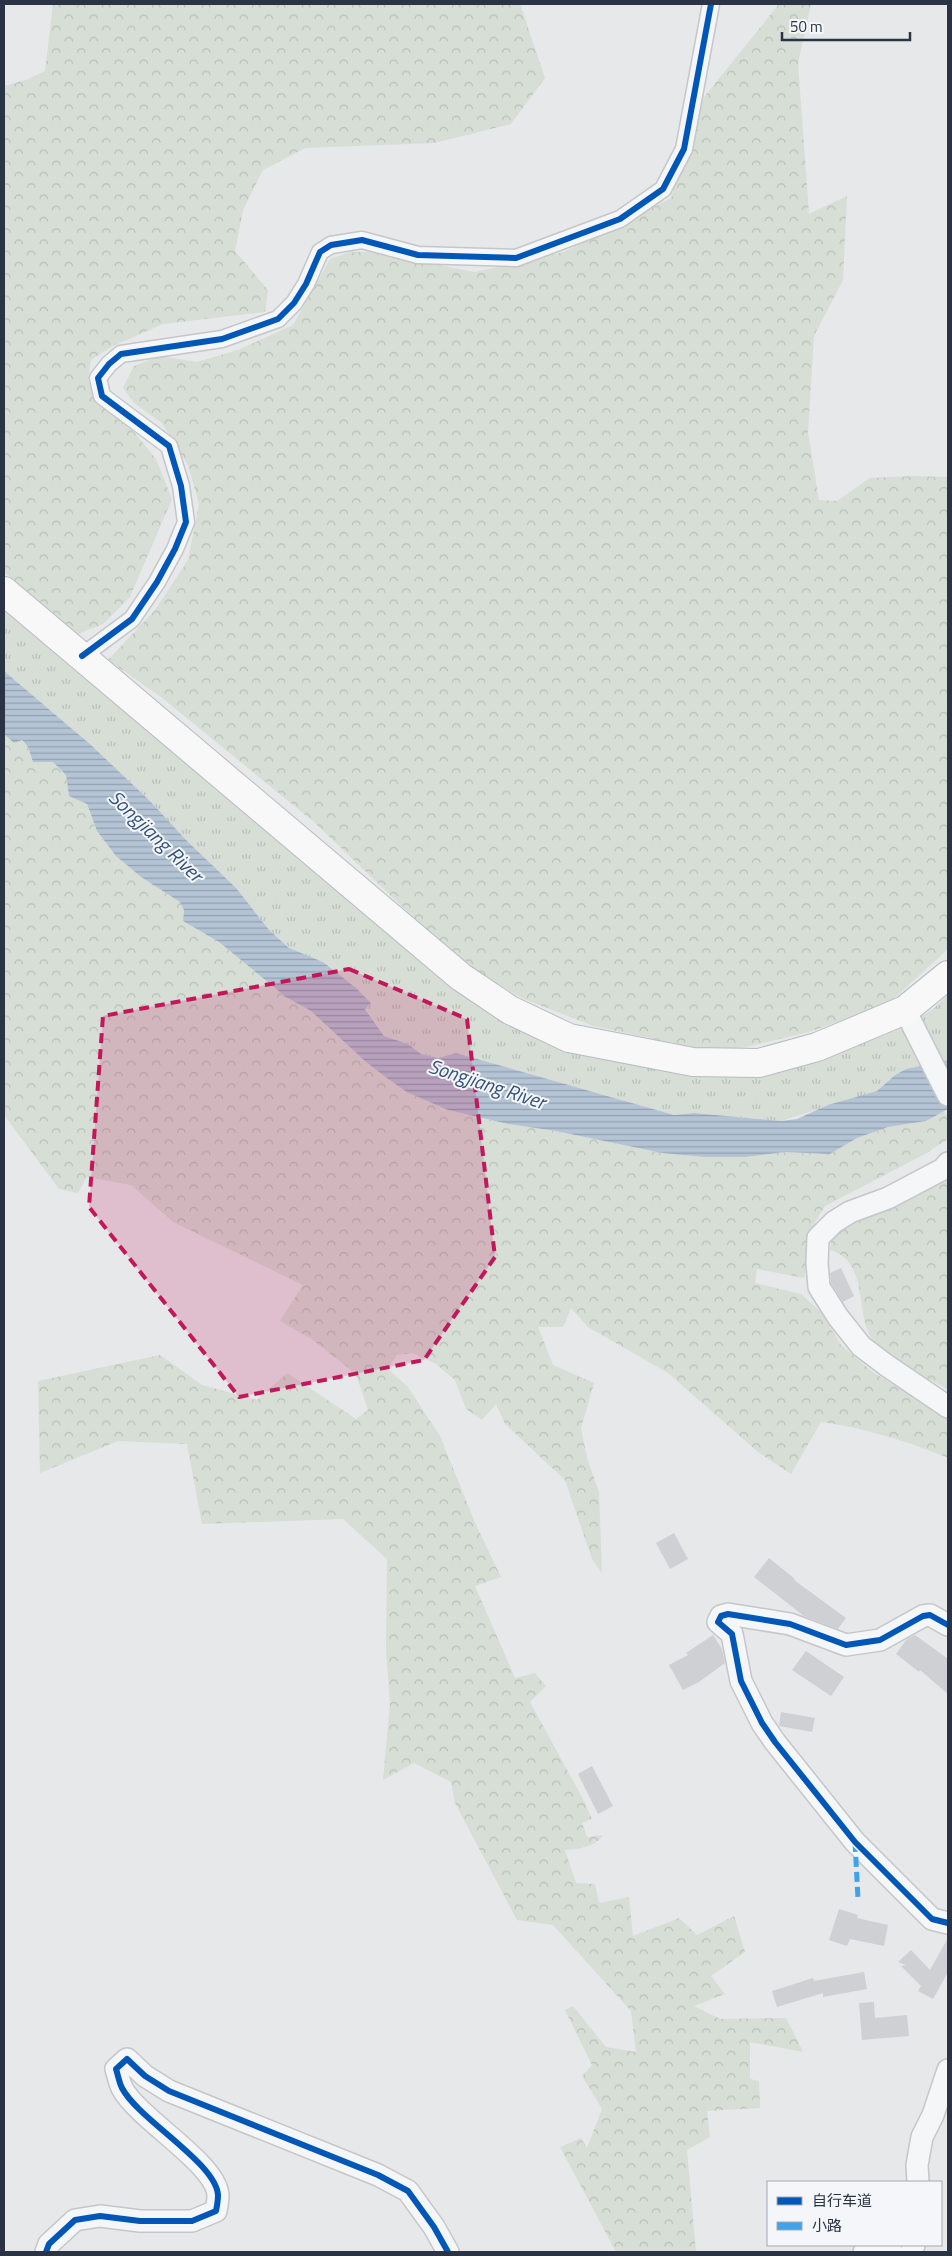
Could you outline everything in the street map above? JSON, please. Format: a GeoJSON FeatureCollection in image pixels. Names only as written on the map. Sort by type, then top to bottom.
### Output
{"type":"FeatureCollection","features":[{"type":"Feature","properties":{"kind":"highway"},"geometry":{"type":"LineString","coordinates":[[4,591],[461,977],[510,1010],[569,1038],[693,1062],[759,1063],[817,1047],[905,1010],[948,975]]}},
{"type":"Feature","properties":{"kind":"street"},"geometry":{"type":"LineString","coordinates":[[82,656],[132,619],[157,582],[175,549],[186,522],[181,486],[168,446],[102,396],[98,378],[109,364],[121,354],[222,339],[278,319],[294,303],[306,284],[320,252],[331,246],[362,240],[418,254],[516,258],[620,219],[663,189],[684,149],[711,4]]}},
{"type":"Feature","properties":{"kind":"street"},"geometry":{"type":"LineString","coordinates":[[905,1010],[948,1095]]}},
{"type":"Feature","properties":{"kind":"street"},"geometry":{"type":"LineString","coordinates":[[948,1163],[944,1169],[888,1198],[850,1212],[834,1222],[818,1238],[816,1263],[818,1287],[838,1317],[861,1346],[948,1407]]}},
{"type":"Feature","properties":{"kind":"street"},"geometry":{"type":"LineString","coordinates":[[948,1625],[930,1616],[923,1616],[880,1640],[846,1645],[790,1624],[769,1620],[728,1614],[721,1616],[718,1622],[732,1634],[741,1681],[762,1723],[775,1742],[855,1842],[932,1919],[948,1923]]}},
{"type":"Feature","properties":{"kind":"street"},"geometry":{"type":"LineString","coordinates":[[46,2252],[50,2244],[75,2220],[100,2216],[140,2222],[192,2222],[216,2211],[218,2194],[212,2179],[185,2150],[154,2124],[122,2088],[116,2069],[127,2059],[145,2076],[169,2090],[378,2175],[408,2191],[434,2227],[448,2252]]}},
{"type":"Feature","properties":{"kind":"street"},"geometry":{"type":"LineString","coordinates":[[918,2181],[917,2165],[922,2137],[933,2115],[948,2070]]}},
{"type":"Feature","properties":{"kind":"street"},"geometry":{"type":"LineString","coordinates":[[880,2246],[892,2252]]}},
{"type":"Feature","properties":{"kind":"highlighted area"},"geometry":{"type":"Polygon","coordinates":[[[349,969],[467,1019],[495,1257],[424,1360],[239,1397],[89,1207],[103,1016],[349,969]]]}},
{"type":"Feature","properties":{"kind":"green space"},"geometry":{"type":"Polygon","coordinates":[[[53,4],[520,4],[545,78],[511,124],[434,143],[305,148],[263,170],[243,210],[235,251],[268,290],[265,312],[163,324],[111,347],[91,360],[88,379],[95,401],[134,432],[156,459],[172,499],[130,597],[103,624],[78,634],[4,572],[4,86],[26,80],[45,71],[53,4]]]}},
{"type":"Feature","properties":{"kind":"green space"},"geometry":{"type":"Polygon","coordinates":[[[779,4],[811,4],[798,63],[809,214],[847,196],[843,280],[814,336],[808,432],[819,500],[837,501],[870,478],[948,477],[948,949],[888,1004],[809,1032],[721,1053],[593,1026],[524,999],[462,964],[314,822],[161,697],[108,660],[155,610],[188,560],[199,504],[188,465],[162,423],[134,403],[123,388],[134,366],[160,356],[197,362],[238,350],[293,325],[330,259],[350,252],[370,252],[475,272],[564,252],[671,198],[701,101],[779,4]]]}},
{"type":"Feature","properties":{"kind":"green space"},"geometry":{"type":"Polygon","coordinates":[[[4,606],[402,936],[593,1051],[831,1055],[900,1028],[933,1009],[948,995],[948,1060],[906,1069],[895,1075],[877,1091],[781,1121],[694,1113],[674,1115],[456,1053],[438,1058],[421,1054],[408,1044],[384,1036],[365,1008],[370,1003],[323,962],[289,948],[269,930],[150,801],[91,745],[4,671],[4,606]]]}},
{"type":"Feature","properties":{"kind":"green space"},"geometry":{"type":"Polygon","coordinates":[[[4,734],[14,743],[21,740],[28,747],[33,762],[53,762],[66,775],[69,795],[87,804],[97,831],[116,856],[141,877],[180,902],[184,910],[183,921],[219,942],[286,997],[311,1011],[366,1062],[448,1110],[508,1124],[556,1131],[662,1153],[704,1157],[746,1157],[784,1152],[830,1154],[857,1138],[888,1127],[926,1121],[944,1111],[948,1117],[948,1139],[925,1154],[825,1206],[813,1226],[804,1278],[757,1269],[755,1283],[801,1294],[821,1312],[841,1345],[874,1373],[948,1417],[948,1458],[886,1436],[821,1422],[791,1474],[758,1452],[668,1373],[588,1327],[571,1308],[563,1327],[538,1327],[553,1365],[594,1383],[581,1428],[587,1458],[599,1492],[602,1573],[592,1559],[565,1480],[505,1424],[496,1404],[482,1420],[466,1409],[455,1380],[436,1364],[413,1353],[397,1355],[388,1369],[408,1387],[440,1436],[476,1525],[501,1577],[475,1586],[515,1678],[535,1673],[546,1686],[530,1702],[592,1819],[582,1823],[587,1837],[603,1835],[591,1845],[565,1850],[576,1883],[595,1884],[599,1903],[629,1897],[633,1936],[679,1918],[697,1935],[734,1916],[745,1952],[711,1976],[725,1994],[694,2006],[720,2019],[786,2018],[803,2052],[750,2042],[750,2079],[759,2081],[760,2108],[707,2111],[710,2137],[687,2150],[696,2252],[616,2252],[560,2147],[581,2138],[587,2148],[602,2109],[582,2076],[592,2065],[565,2010],[573,2006],[606,2047],[636,2052],[631,2011],[553,1925],[517,1920],[455,1803],[451,1782],[414,1763],[383,1780],[390,1703],[386,1650],[387,1559],[343,1519],[202,1524],[187,1444],[118,1441],[40,1473],[38,1381],[160,1355],[202,1385],[257,1400],[287,1373],[356,1419],[368,1410],[356,1374],[310,1338],[280,1321],[303,1285],[173,1222],[131,1185],[87,1177],[78,1193],[59,1189],[4,1115],[4,734]]]}},
{"type":"Feature","properties":{"kind":"green space"},"geometry":{"type":"Polygon","coordinates":[[[948,1180],[948,1389],[889,1357],[874,1342],[864,1318],[856,1277],[851,1266],[843,1256],[830,1250],[832,1237],[840,1228],[948,1180]]]}},
{"type":"Feature","properties":{"kind":"water","name":"Songjiang River"},"geometry":{"type":"Polygon","coordinates":[[[4,671],[91,745],[150,801],[187,841],[236,888],[269,930],[289,948],[323,962],[356,988],[371,1003],[365,1009],[384,1036],[408,1044],[421,1054],[438,1058],[456,1053],[674,1115],[694,1113],[781,1121],[797,1119],[828,1105],[877,1091],[895,1075],[906,1069],[948,1060],[948,1109],[926,1121],[888,1127],[857,1138],[830,1154],[784,1152],[746,1157],[704,1157],[662,1153],[556,1131],[508,1124],[448,1110],[407,1092],[366,1062],[311,1011],[286,997],[219,942],[183,921],[184,910],[180,902],[141,877],[116,856],[97,831],[87,804],[69,796],[66,775],[53,762],[33,762],[28,747],[22,740],[14,743],[4,734],[4,671]]]}},
{"type":"Feature","properties":{"kind":"building"},"geometry":{"type":"Polygon","coordinates":[[[841,1268],[854,1296],[843,1302],[831,1283],[830,1273],[841,1268]]]}},
{"type":"Feature","properties":{"kind":"building"},"geometry":{"type":"Polygon","coordinates":[[[674,1533],[688,1559],[670,1569],[656,1543],[674,1533]]]}},
{"type":"Feature","properties":{"kind":"building"},"geometry":{"type":"Polygon","coordinates":[[[769,1558],[794,1580],[846,1618],[838,1629],[804,1616],[754,1577],[769,1558]]]}},
{"type":"Feature","properties":{"kind":"building"},"geometry":{"type":"Polygon","coordinates":[[[713,1635],[722,1649],[725,1663],[699,1682],[683,1690],[669,1665],[688,1655],[686,1653],[713,1635]]]}},
{"type":"Feature","properties":{"kind":"building"},"geometry":{"type":"Polygon","coordinates":[[[915,1635],[948,1659],[948,1694],[920,1670],[919,1672],[896,1654],[907,1639],[915,1635]]]}},
{"type":"Feature","properties":{"kind":"building"},"geometry":{"type":"Polygon","coordinates":[[[806,1651],[844,1677],[831,1696],[792,1670],[806,1651]]]}},
{"type":"Feature","properties":{"kind":"building"},"geometry":{"type":"Polygon","coordinates":[[[781,1712],[815,1718],[812,1732],[779,1726],[781,1712]]]}},
{"type":"Feature","properties":{"kind":"building"},"geometry":{"type":"Polygon","coordinates":[[[592,1766],[613,1806],[598,1814],[578,1774],[592,1766]]]}},
{"type":"Feature","properties":{"kind":"building"},"geometry":{"type":"Polygon","coordinates":[[[839,1909],[858,1915],[857,1918],[888,1925],[884,1946],[850,1939],[847,1946],[829,1940],[839,1909]]]}},
{"type":"Feature","properties":{"kind":"building"},"geometry":{"type":"Polygon","coordinates":[[[948,1938],[948,1972],[933,1999],[918,1991],[921,1986],[901,1966],[906,1965],[898,1962],[911,1950],[930,1970],[948,1938]]]}},
{"type":"Feature","properties":{"kind":"building"},"geometry":{"type":"Polygon","coordinates":[[[864,1972],[867,1989],[823,1997],[823,1993],[777,2007],[772,1991],[813,1978],[814,1981],[864,1972]]]}},
{"type":"Feature","properties":{"kind":"building"},"geometry":{"type":"Polygon","coordinates":[[[874,2002],[875,2018],[907,2015],[909,2036],[862,2040],[859,2003],[874,2002]]]}},
{"type":"Feature","properties":{"kind":"marked path"},"geometry":{"type":"LineString","coordinates":[[855,1842],[858,1899]]}},
{"type":"Feature","properties":{"kind":"cycle path"},"geometry":{"type":"LineString","coordinates":[[82,656],[132,619],[157,582],[175,549],[186,522],[181,486],[169,446],[102,396],[98,378],[109,364],[121,354],[222,339],[278,319],[294,303],[306,284],[320,252],[331,245],[362,240],[418,255],[516,258],[620,219],[663,189],[684,149],[711,4]]}},
{"type":"Feature","properties":{"kind":"cycle path"},"geometry":{"type":"LineString","coordinates":[[948,1625],[930,1615],[923,1616],[880,1640],[846,1645],[790,1624],[728,1614],[721,1616],[718,1622],[732,1634],[741,1681],[762,1723],[775,1742],[855,1842],[932,1919],[948,1923]]}},
{"type":"Feature","properties":{"kind":"cycle path"},"geometry":{"type":"LineString","coordinates":[[46,2252],[49,2244],[75,2220],[100,2216],[140,2221],[192,2221],[216,2211],[218,2195],[214,2182],[191,2155],[143,2113],[122,2088],[116,2069],[127,2059],[145,2076],[169,2091],[378,2175],[408,2191],[434,2227],[448,2252]]}}]}
